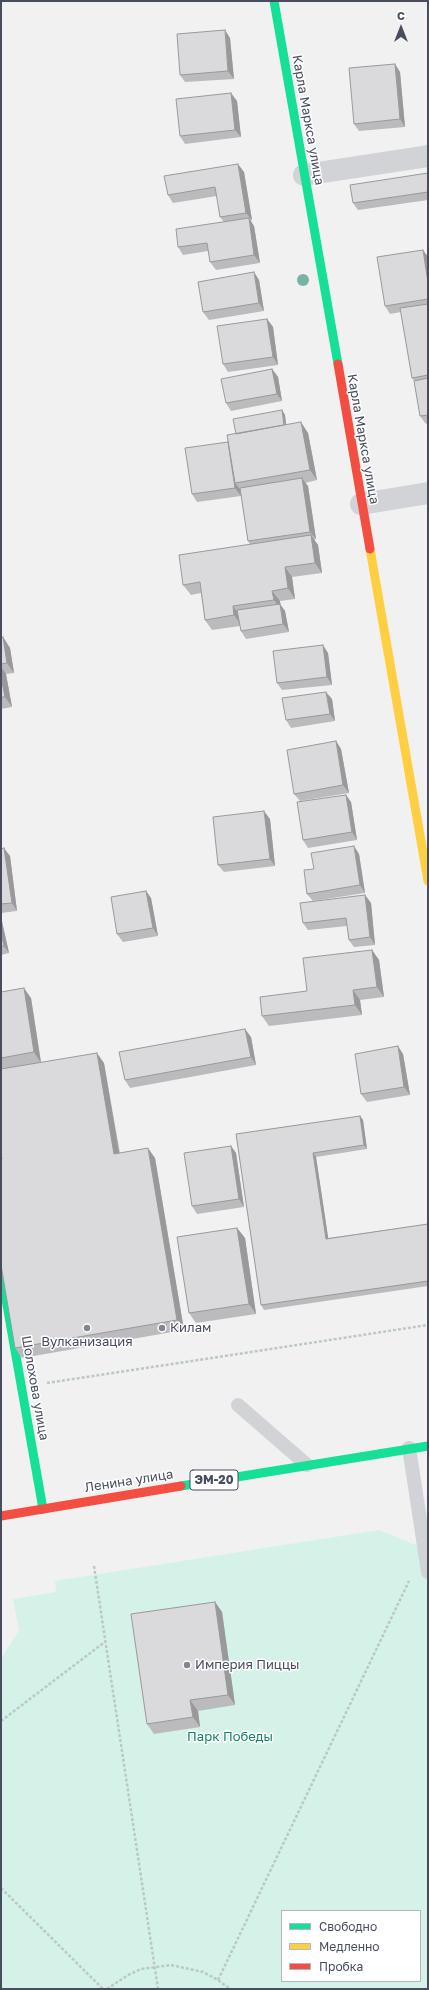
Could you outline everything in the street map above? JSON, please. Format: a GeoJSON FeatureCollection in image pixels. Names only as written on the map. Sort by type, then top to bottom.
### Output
{"type":"FeatureCollection","features":[{"type":"Feature","properties":{"kind":"street","name":"Карла Маркса улица"},"geometry":{"type":"LineString","coordinates":[[274,1],[428,881]]}},
{"type":"Feature","properties":{"kind":"street"},"geometry":{"type":"LineString","coordinates":[[304,175],[428,156]]}},
{"type":"Feature","properties":{"kind":"street"},"geometry":{"type":"LineString","coordinates":[[361,504],[428,493]]}},
{"type":"Feature","properties":{"kind":"street","name":"Шолохова улица"},"geometry":{"type":"LineString","coordinates":[[1,1271],[42,1509]]}},
{"type":"Feature","properties":{"kind":"street","name":"Ленина улица"},"geometry":{"type":"LineString","coordinates":[[1,1516],[428,1446]]}},
{"type":"Feature","properties":{"kind":"lane"},"geometry":{"type":"LineString","coordinates":[[238,1405],[306,1465]]}},
{"type":"Feature","properties":{"kind":"lane"},"geometry":{"type":"LineString","coordinates":[[409,1448],[428,1572]]}},
{"type":"Feature","properties":{"kind":"path"},"geometry":{"type":"LineString","coordinates":[[21,1387],[428,1325]]}},
{"type":"Feature","properties":{"kind":"path"},"geometry":{"type":"LineString","coordinates":[[218,1980],[424,1548]]}},
{"type":"Feature","properties":{"kind":"path"},"geometry":{"type":"LineString","coordinates":[[94,1566],[158,1989]]}},
{"type":"Feature","properties":{"kind":"path"},"geometry":{"type":"LineString","coordinates":[[1,1721],[106,1641]]}},
{"type":"Feature","properties":{"kind":"path"},"geometry":{"type":"LineString","coordinates":[[1,1888],[103,1989]]}},
{"type":"Feature","properties":{"kind":"path"},"geometry":{"type":"LineString","coordinates":[[107,1989],[128,1975],[155,1966],[171,1965],[203,1972],[218,1980],[230,1989]]}},
{"type":"Feature","properties":{"kind":"green space","name":"Парк Победы"},"geometry":{"type":"Polygon","coordinates":[[[379,1530],[428,1550],[428,1989],[1,1989],[1,1658],[19,1631],[13,1599],[56,1592],[55,1581],[379,1530]]]}},
{"type":"Feature","properties":{"kind":"building"},"geometry":{"type":"Polygon","coordinates":[[[225,30],[228,71],[180,75],[177,34],[225,30]]]}},
{"type":"Feature","properties":{"kind":"building"},"geometry":{"type":"Polygon","coordinates":[[[395,64],[400,119],[354,124],[349,68],[395,64]]]}},
{"type":"Feature","properties":{"kind":"building"},"geometry":{"type":"Polygon","coordinates":[[[231,93],[235,130],[180,136],[176,99],[231,93]]]}},
{"type":"Feature","properties":{"kind":"building"},"geometry":{"type":"Polygon","coordinates":[[[238,164],[246,213],[220,217],[215,187],[168,195],[164,176],[238,164]]]}},
{"type":"Feature","properties":{"kind":"building"},"geometry":{"type":"Polygon","coordinates":[[[428,173],[428,192],[353,203],[350,185],[428,173]]]}},
{"type":"Feature","properties":{"kind":"building"},"geometry":{"type":"Polygon","coordinates":[[[249,218],[254,255],[210,262],[207,243],[178,247],[176,229],[249,218]]]}},
{"type":"Feature","properties":{"kind":"building"},"geometry":{"type":"Polygon","coordinates":[[[423,250],[428,282],[428,299],[385,306],[377,257],[423,250]]]}},
{"type":"Feature","properties":{"kind":"building"},"geometry":{"type":"Polygon","coordinates":[[[254,272],[259,303],[203,312],[198,282],[254,272]]]}},
{"type":"Feature","properties":{"kind":"building"},"geometry":{"type":"Polygon","coordinates":[[[428,304],[428,375],[412,378],[400,308],[428,304]]]}},
{"type":"Feature","properties":{"kind":"building"},"geometry":{"type":"Polygon","coordinates":[[[267,319],[273,357],[223,364],[217,326],[267,319]]]}},
{"type":"Feature","properties":{"kind":"building"},"geometry":{"type":"Polygon","coordinates":[[[272,369],[277,394],[226,403],[221,379],[272,369]]]}},
{"type":"Feature","properties":{"kind":"building"},"geometry":{"type":"Polygon","coordinates":[[[428,378],[428,415],[420,416],[414,381],[428,378]]]}},
{"type":"Feature","properties":{"kind":"building"},"geometry":{"type":"Polygon","coordinates":[[[282,410],[284,425],[236,434],[233,419],[282,410]]]}},
{"type":"Feature","properties":{"kind":"building"},"geometry":{"type":"Polygon","coordinates":[[[301,422],[310,470],[235,483],[227,435],[301,422]]]}},
{"type":"Feature","properties":{"kind":"building"},"geometry":{"type":"Polygon","coordinates":[[[228,442],[235,488],[192,494],[185,448],[228,442]]]}},
{"type":"Feature","properties":{"kind":"building"},"geometry":{"type":"Polygon","coordinates":[[[302,478],[310,532],[248,541],[240,488],[302,478]]]}},
{"type":"Feature","properties":{"kind":"building"},"geometry":{"type":"Polygon","coordinates":[[[311,535],[315,563],[285,567],[288,588],[272,591],[274,600],[233,606],[234,615],[205,620],[200,582],[183,585],[179,555],[311,535]]]}},
{"type":"Feature","properties":{"kind":"building"},"geometry":{"type":"Polygon","coordinates":[[[280,604],[283,624],[241,631],[237,610],[280,604]]]}},
{"type":"Feature","properties":{"kind":"building"},"geometry":{"type":"Polygon","coordinates":[[[3,637],[7,663],[1,664],[1,638],[3,637]]]}},
{"type":"Feature","properties":{"kind":"building"},"geometry":{"type":"Polygon","coordinates":[[[323,645],[327,677],[277,683],[273,651],[323,645]]]}},
{"type":"Feature","properties":{"kind":"building"},"geometry":{"type":"Polygon","coordinates":[[[1,677],[5,697],[1,697],[1,677]]]}},
{"type":"Feature","properties":{"kind":"building"},"geometry":{"type":"Polygon","coordinates":[[[326,692],[330,714],[286,720],[282,698],[326,692]]]}},
{"type":"Feature","properties":{"kind":"building"},"geometry":{"type":"Polygon","coordinates":[[[336,741],[343,785],[294,794],[287,750],[336,741]]]}},
{"type":"Feature","properties":{"kind":"building"},"geometry":{"type":"Polygon","coordinates":[[[346,795],[352,832],[303,840],[297,802],[346,795]]]}},
{"type":"Feature","properties":{"kind":"building"},"geometry":{"type":"Polygon","coordinates":[[[264,811],[270,859],[218,865],[213,817],[264,811]]]}},
{"type":"Feature","properties":{"kind":"building"},"geometry":{"type":"Polygon","coordinates":[[[354,846],[360,885],[307,894],[304,870],[314,869],[311,853],[354,846]]]}},
{"type":"Feature","properties":{"kind":"building"},"geometry":{"type":"Polygon","coordinates":[[[4,848],[12,903],[1,904],[1,849],[4,848]]]}},
{"type":"Feature","properties":{"kind":"building"},"geometry":{"type":"Polygon","coordinates":[[[146,891],[153,928],[117,934],[111,897],[146,891]]]}},
{"type":"Feature","properties":{"kind":"building"},"geometry":{"type":"Polygon","coordinates":[[[365,895],[370,937],[349,940],[346,918],[303,923],[300,903],[365,895]]]}},
{"type":"Feature","properties":{"kind":"building"},"geometry":{"type":"Polygon","coordinates":[[[1,933],[4,946],[1,946],[1,933]]]}},
{"type":"Feature","properties":{"kind":"building"},"geometry":{"type":"Polygon","coordinates":[[[372,950],[377,987],[353,990],[355,1005],[262,1016],[260,997],[307,991],[303,958],[372,950]]]}},
{"type":"Feature","properties":{"kind":"building"},"geometry":{"type":"Polygon","coordinates":[[[24,988],[34,1052],[1,1058],[1,992],[24,988]]]}},
{"type":"Feature","properties":{"kind":"building"},"geometry":{"type":"Polygon","coordinates":[[[245,1029],[251,1057],[125,1080],[119,1052],[245,1029]]]}},
{"type":"Feature","properties":{"kind":"building"},"geometry":{"type":"Polygon","coordinates":[[[398,1046],[404,1087],[361,1094],[355,1054],[398,1046]]]}},
{"type":"Feature","properties":{"kind":"building"},"geometry":{"type":"Polygon","coordinates":[[[97,1053],[114,1154],[148,1148],[177,1320],[15,1348],[1,1265],[1,1069],[97,1053]]]}},
{"type":"Feature","properties":{"kind":"building"},"geometry":{"type":"Polygon","coordinates":[[[360,1116],[364,1145],[313,1153],[326,1239],[428,1224],[428,1281],[261,1305],[236,1134],[360,1116]]]}},
{"type":"Feature","properties":{"kind":"building"},"geometry":{"type":"Polygon","coordinates":[[[231,1146],[239,1199],[192,1206],[184,1153],[231,1146]]]}},
{"type":"Feature","properties":{"kind":"building"},"geometry":{"type":"Polygon","coordinates":[[[237,1228],[249,1304],[189,1313],[177,1237],[237,1228]]]}},
{"type":"Feature","properties":{"kind":"building","name":"Империя Пиццы"},"geometry":{"type":"Polygon","coordinates":[[[215,1602],[228,1695],[190,1700],[193,1717],[147,1724],[131,1614],[215,1602]]]}},
{"type":"Feature","properties":{"kind":"traffic: fast"},"geometry":{"type":"LineString","coordinates":[[274,1],[338,364]]}},
{"type":"Feature","properties":{"kind":"traffic: fast"},"geometry":{"type":"LineString","coordinates":[[1,1271],[43,1509]]}},
{"type":"Feature","properties":{"kind":"traffic: fast"},"geometry":{"type":"LineString","coordinates":[[181,1486],[428,1446]]}},
{"type":"Feature","properties":{"kind":"traffic: slow"},"geometry":{"type":"LineString","coordinates":[[370,549],[428,881]]}},
{"type":"Feature","properties":{"kind":"traffic: jam"},"geometry":{"type":"LineString","coordinates":[[338,364],[370,549]]}},
{"type":"Feature","properties":{"kind":"traffic: jam"},"geometry":{"type":"LineString","coordinates":[[1,1516],[181,1486]]}},
{"type":"Feature","properties":{"kind":"place","name":"Вулканизация"},"geometry":{"type":"Point","coordinates":[87,1328]}},
{"type":"Feature","properties":{"kind":"place","name":"Килам"},"geometry":{"type":"Point","coordinates":[162,1328]}},
{"type":"Feature","properties":{"kind":"place","name":"Империя Пиццы"},"geometry":{"type":"Point","coordinates":[187,1665]}}]}
